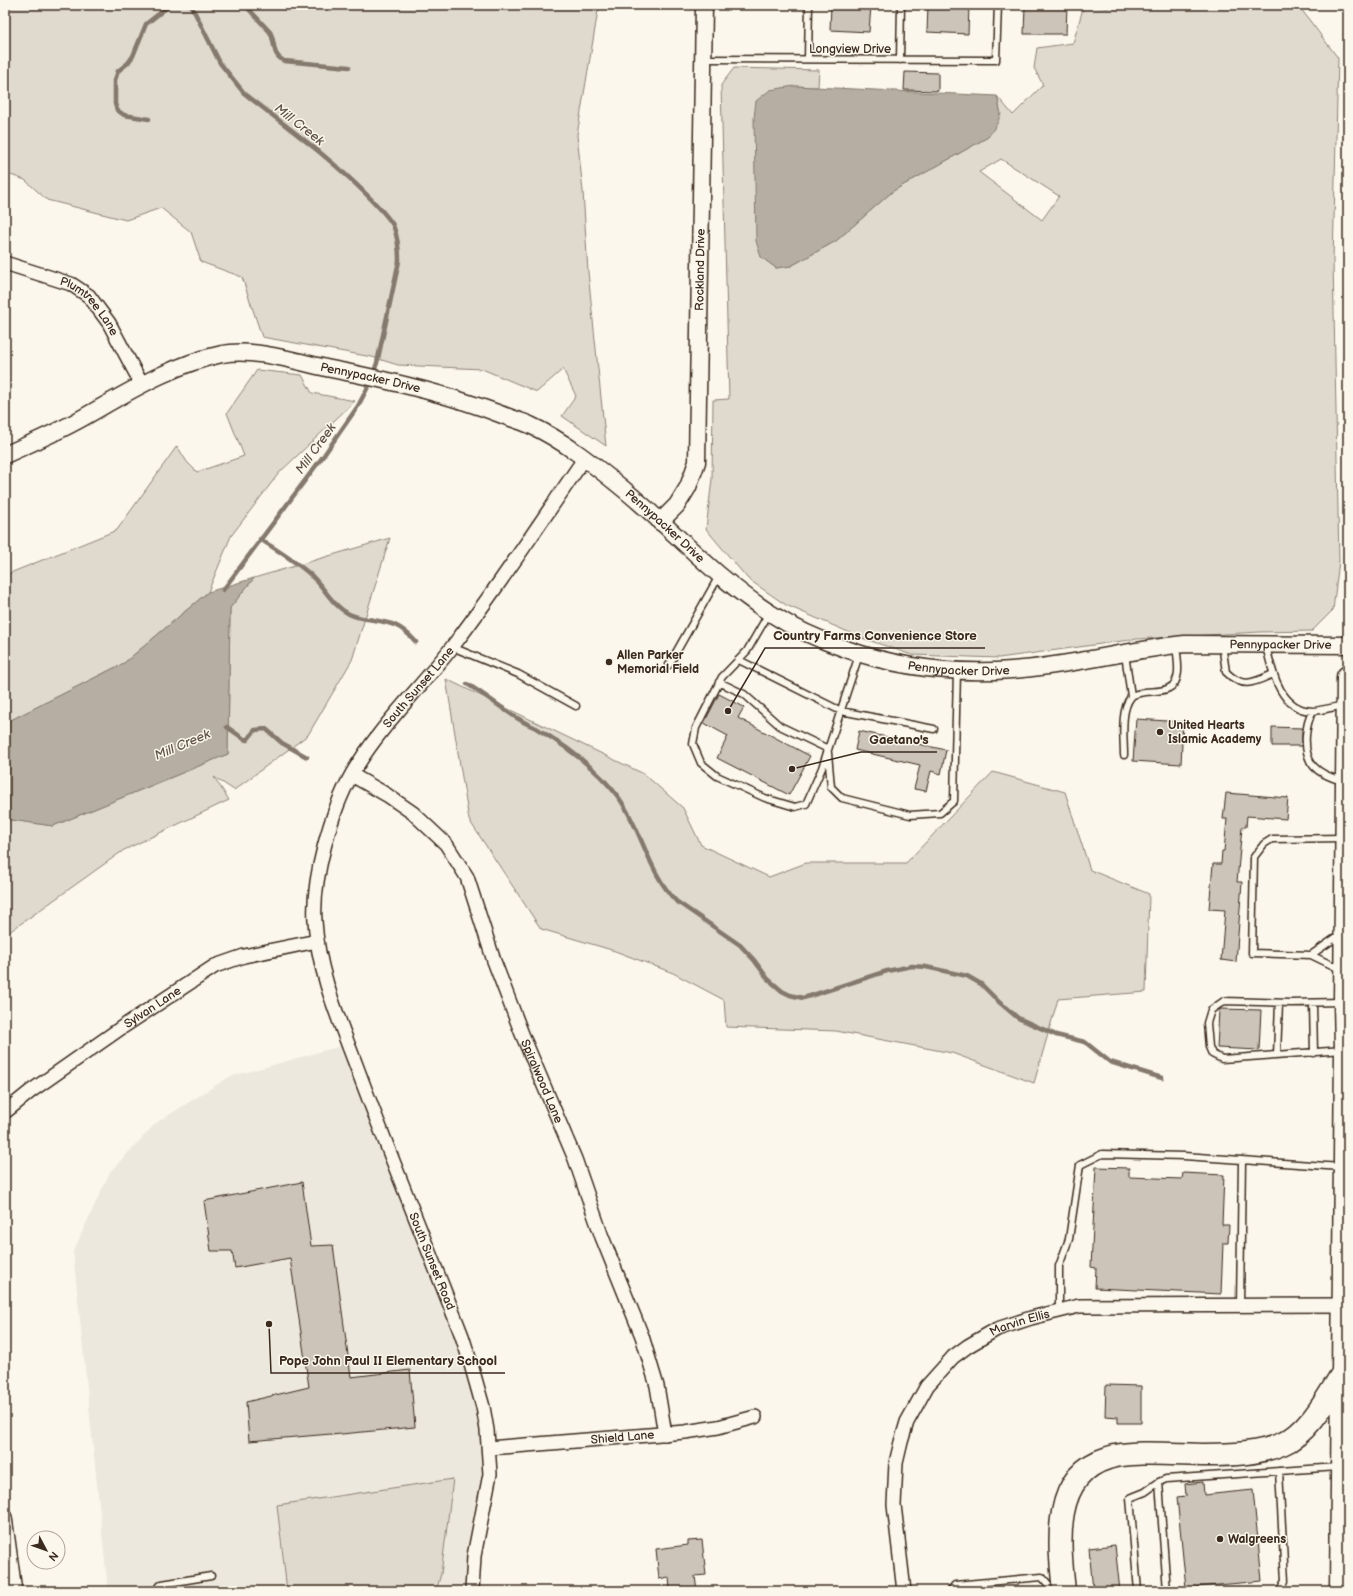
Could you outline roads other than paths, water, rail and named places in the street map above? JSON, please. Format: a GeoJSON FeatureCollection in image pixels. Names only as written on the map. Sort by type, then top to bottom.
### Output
{"type":"FeatureCollection","features":[{"type":"Feature","properties":{"kind":"highway"},"geometry":{"type":"LineString","coordinates":[[1341,1591],[1348,677]]}},
{"type":"Feature","properties":{"kind":"highway"},"geometry":{"type":"LineString","coordinates":[[1064,1591],[1061,1552],[1063,1509],[1068,1491],[1078,1476],[1092,1464],[1109,1457],[1131,1455],[1235,1455],[1260,1451],[1283,1444],[1302,1431],[1317,1413],[1342,1374]]}},
{"type":"Feature","properties":{"kind":"street","name":"Rockland Drive"},"geometry":{"type":"LineString","coordinates":[[660,522],[677,505],[688,487],[697,462],[704,5]]}},
{"type":"Feature","properties":{"kind":"street","name":"Plumtree Lane"},"geometry":{"type":"LineString","coordinates":[[5,263],[70,284],[89,296],[109,323],[142,385]]}},
{"type":"Feature","properties":{"kind":"street","name":"Pennypacker Drive"},"geometry":{"type":"LineString","coordinates":[[5,455],[55,433],[142,385],[174,370],[200,360],[225,354],[264,355],[362,374],[476,405],[531,426],[555,438],[621,487],[747,597],[794,627],[819,639],[860,654],[900,664],[929,669],[957,671],[1013,670],[1093,659],[1176,645],[1348,645]]}},
{"type":"Feature","properties":{"kind":"street","name":"South Sunset Lane"},"geometry":{"type":"LineString","coordinates":[[317,941],[314,921],[315,901],[322,860],[333,817],[352,775],[380,735],[452,647],[515,562],[584,459]]}},
{"type":"Feature","properties":{"kind":"street","name":"Spiralwood Lane"},"geometry":{"type":"LineString","coordinates":[[352,775],[387,795],[413,813],[446,844],[467,877],[491,954],[522,1034],[574,1159],[602,1237],[642,1336],[657,1386],[665,1434]]}},
{"type":"Feature","properties":{"kind":"street","name":"Sylvan Lane"},"geometry":{"type":"LineString","coordinates":[[5,1112],[31,1091],[121,1028],[215,966],[255,954],[317,941]]}},
{"type":"Feature","properties":{"kind":"street","name":"South Sunset Road"},"geometry":{"type":"LineString","coordinates":[[317,941],[326,981],[339,1021],[384,1139],[444,1288],[470,1360],[483,1407],[489,1448],[490,1474],[474,1556],[472,1591]]}},
{"type":"Feature","properties":{"kind":"street","name":"Marvin Ellis"},"geometry":{"type":"LineString","coordinates":[[904,1591],[894,1505],[896,1463],[907,1422],[927,1386],[953,1357],[997,1329],[1030,1318],[1079,1306],[1343,1305]]}},
{"type":"Feature","properties":{"kind":"street","name":"Shield Lane"},"geometry":{"type":"LineString","coordinates":[[489,1448],[665,1434],[718,1427],[755,1417]]}},
{"type":"Feature","properties":{"kind":"street"},"geometry":{"type":"LineString","coordinates":[[5,1517],[15,1591]]}},
{"type":"Feature","properties":{"kind":"lane"},"geometry":{"type":"LineString","coordinates":[[808,60],[809,5]]}},
{"type":"Feature","properties":{"kind":"lane"},"geometry":{"type":"LineString","coordinates":[[900,60],[901,5]]}},
{"type":"Feature","properties":{"kind":"lane","name":"Longview Drive"},"geometry":{"type":"LineString","coordinates":[[704,59],[996,60],[998,5]]}},
{"type":"Feature","properties":{"kind":"lane"},"geometry":{"type":"LineString","coordinates":[[669,664],[720,574]]}},
{"type":"Feature","properties":{"kind":"lane"},"geometry":{"type":"LineString","coordinates":[[770,613],[747,652],[722,677],[719,682],[696,728],[693,744],[701,762],[717,776],[765,798],[795,807],[806,804],[822,768],[860,654]]}},
{"type":"Feature","properties":{"kind":"lane"},"geometry":{"type":"LineString","coordinates":[[1222,644],[1226,672],[1236,680],[1251,684],[1273,674]]}},
{"type":"Feature","properties":{"kind":"lane"},"geometry":{"type":"LineString","coordinates":[[1266,644],[1273,674],[1284,696],[1292,703],[1313,711],[1348,704]]}},
{"type":"Feature","properties":{"kind":"lane"},"geometry":{"type":"LineString","coordinates":[[1131,696],[1171,688],[1177,681],[1178,670],[1176,645]]}},
{"type":"Feature","properties":{"kind":"lane"},"geometry":{"type":"LineString","coordinates":[[452,647],[518,674],[576,706]]}},
{"type":"Feature","properties":{"kind":"lane"},"geometry":{"type":"LineString","coordinates":[[1124,755],[1124,713],[1131,696],[1125,653]]}},
{"type":"Feature","properties":{"kind":"lane"},"geometry":{"type":"LineString","coordinates":[[739,660],[841,711],[934,729]]}},
{"type":"Feature","properties":{"kind":"lane"},"geometry":{"type":"LineString","coordinates":[[828,749],[831,786],[842,798],[910,815],[940,813],[954,801],[957,671]]}},
{"type":"Feature","properties":{"kind":"lane"},"geometry":{"type":"LineString","coordinates":[[719,682],[744,694],[780,726],[828,749]]}},
{"type":"Feature","properties":{"kind":"lane"},"geometry":{"type":"LineString","coordinates":[[1313,711],[1309,718],[1307,730],[1306,747],[1308,757],[1318,770],[1329,777],[1347,782]]}},
{"type":"Feature","properties":{"kind":"lane"},"geometry":{"type":"LineString","coordinates":[[1346,972],[1311,955],[1252,953],[1254,857],[1264,844],[1272,839],[1347,838]]}},
{"type":"Feature","properties":{"kind":"lane"},"geometry":{"type":"LineString","coordinates":[[1311,955],[1346,931]]}},
{"type":"Feature","properties":{"kind":"lane"},"geometry":{"type":"LineString","coordinates":[[1345,1002],[1292,1004],[1224,1001],[1211,1010],[1207,1023],[1209,1047],[1212,1054],[1222,1059],[1346,1050]]}},
{"type":"Feature","properties":{"kind":"lane"},"geometry":{"type":"LineString","coordinates":[[1277,1055],[1279,1003]]}},
{"type":"Feature","properties":{"kind":"lane"},"geometry":{"type":"LineString","coordinates":[[1313,1003],[1314,1053]]}},
{"type":"Feature","properties":{"kind":"lane"},"geometry":{"type":"LineString","coordinates":[[1058,1312],[1060,1266],[1069,1239],[1080,1165],[1102,1154],[1184,1156],[1345,1168]]}},
{"type":"Feature","properties":{"kind":"lane"},"geometry":{"type":"LineString","coordinates":[[1240,1306],[1242,1160]]}},
{"type":"Feature","properties":{"kind":"lane"},"geometry":{"type":"LineString","coordinates":[[1138,1591],[1130,1498],[1145,1492],[1166,1479],[1342,1466]]}},
{"type":"Feature","properties":{"kind":"lane"},"geometry":{"type":"LineString","coordinates":[[1279,1471],[1285,1581],[1279,1591]]}},
{"type":"Feature","properties":{"kind":"lane"},"geometry":{"type":"LineString","coordinates":[[1159,1482],[1167,1591]]}},
{"type":"Feature","properties":{"kind":"lane"},"geometry":{"type":"LineString","coordinates":[[154,1591],[162,1584],[211,1576]]}},
{"type":"Feature","properties":{"kind":"lane"},"geometry":{"type":"LineString","coordinates":[[950,1591],[955,1585],[1042,1577],[1048,1584],[1048,1591]]}},
{"type":"Feature","properties":{"kind":"water"},"geometry":{"type":"Polygon","coordinates":[[[794,86],[997,96],[1000,113],[996,126],[988,137],[893,191],[836,241],[791,266],[776,268],[761,257],[756,241],[754,118],[756,101],[770,90],[794,86]]]}},
{"type":"Feature","properties":{"kind":"water"},"geometry":{"type":"Polygon","coordinates":[[[254,578],[230,608],[228,754],[53,826],[5,819],[5,723],[124,663],[208,592],[254,578]]]}},
{"type":"Feature","properties":{"kind":"waterway"},"geometry":{"type":"LineString","coordinates":[[149,119],[124,115],[117,110],[115,104],[115,80],[118,71],[128,63],[133,56],[146,24],[170,5]]}},
{"type":"Feature","properties":{"kind":"waterway","name":"Mill Creek"},"geometry":{"type":"LineString","coordinates":[[191,5],[220,63],[244,93],[323,155],[353,181],[374,202],[393,225],[399,252],[399,261],[377,363],[369,385],[358,406],[324,455],[223,590]]}},
{"type":"Feature","properties":{"kind":"waterway"},"geometry":{"type":"LineString","coordinates":[[245,5],[270,32],[275,52],[284,61],[349,67]]}},
{"type":"Feature","properties":{"kind":"waterway"},"geometry":{"type":"LineString","coordinates":[[260,539],[313,577],[343,611],[356,617],[399,627],[416,642]]}},
{"type":"Feature","properties":{"kind":"waterway"},"geometry":{"type":"LineString","coordinates":[[467,684],[519,719],[559,742],[601,777],[611,787],[627,810],[666,890],[676,901],[740,945],[754,960],[768,979],[782,991],[790,995],[803,998],[887,971],[912,966],[926,967],[967,976],[981,984],[1018,1018],[1056,1035],[1085,1042],[1110,1062],[1162,1078]]}},
{"type":"Feature","properties":{"kind":"waterway"},"geometry":{"type":"LineString","coordinates":[[227,727],[247,740],[255,730],[266,729],[282,743],[307,757]]}},
{"type":"Feature","properties":{"kind":"place","name":"Allen Parker Memorial Field"},"geometry":{"type":"Point","coordinates":[609,662]}},
{"type":"Feature","properties":{"kind":"place","name":"Country Farms Convenience Store"},"geometry":{"type":"Point","coordinates":[728,711]}},
{"type":"Feature","properties":{"kind":"place","name":"United Hearts Islamic Academy"},"geometry":{"type":"Point","coordinates":[1160,732]}},
{"type":"Feature","properties":{"kind":"place","name":"Gaetano's"},"geometry":{"type":"Point","coordinates":[792,769]}},
{"type":"Feature","properties":{"kind":"place","name":"Pope John Paul II Elementary School"},"geometry":{"type":"Point","coordinates":[269,1324]}},
{"type":"Feature","properties":{"kind":"place","name":"Walgreens"},"geometry":{"type":"Point","coordinates":[1220,1539]}}]}
